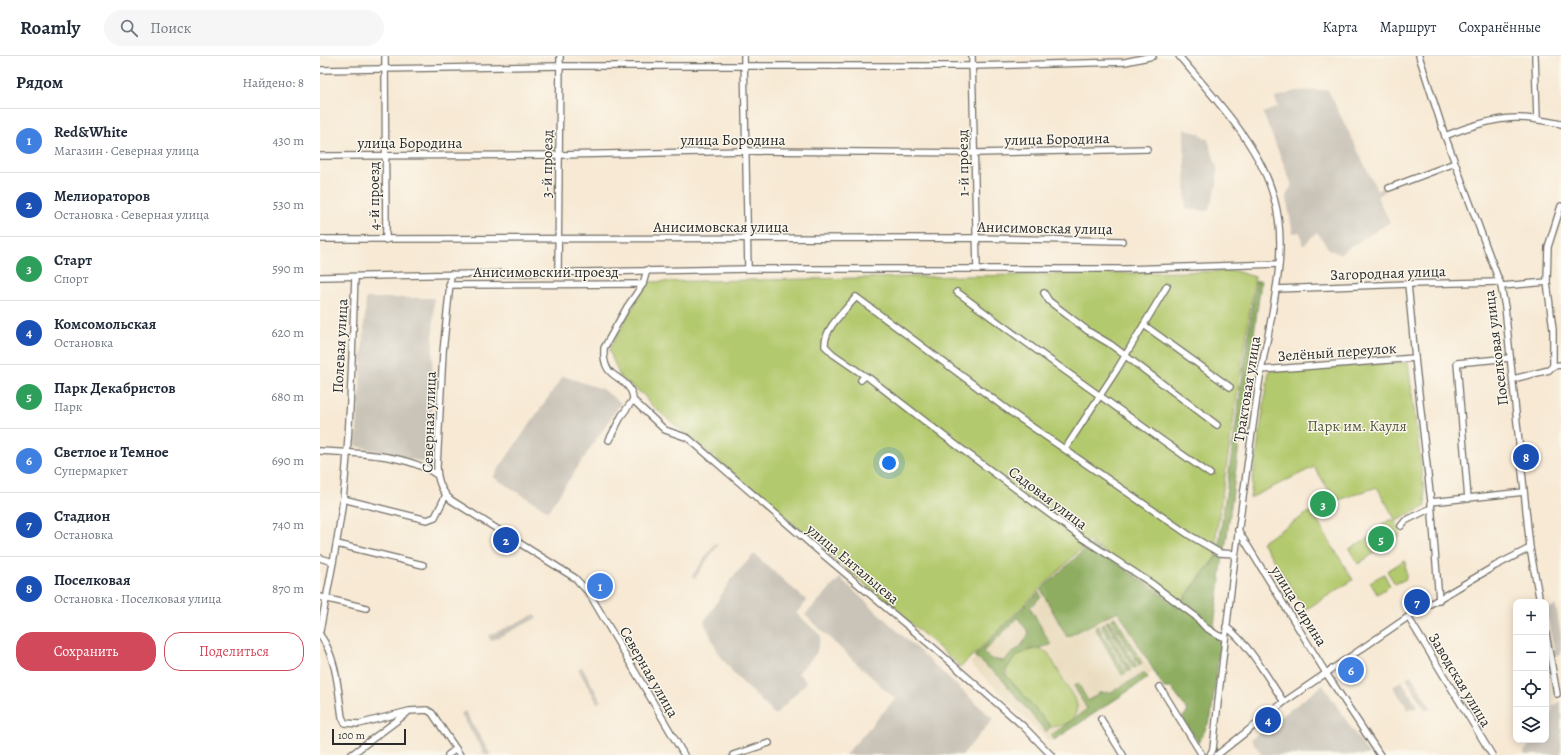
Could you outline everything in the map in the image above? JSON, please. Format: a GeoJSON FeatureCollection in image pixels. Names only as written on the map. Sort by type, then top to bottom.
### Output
{"type":"FeatureCollection","features":[{"type":"Feature","properties":{"kind":"street","name":"4-й проезд"},"geometry":{"type":"LineString","coordinates":[[385,56],[386,240]]}},
{"type":"Feature","properties":{"kind":"street","name":"3-й проезд"},"geometry":{"type":"LineString","coordinates":[[558,273],[560,56]]}},
{"type":"Feature","properties":{"kind":"street"},"geometry":{"type":"LineString","coordinates":[[744,56],[748,268]]}},
{"type":"Feature","properties":{"kind":"street","name":"1-й проезд"},"geometry":{"type":"LineString","coordinates":[[972,56],[977,269]]}},
{"type":"Feature","properties":{"kind":"street"},"geometry":{"type":"LineString","coordinates":[[320,70],[560,66],[972,66],[1125,62],[1153,56]]}},
{"type":"Feature","properties":{"kind":"street","name":"Трактовая улица"},"geometry":{"type":"LineString","coordinates":[[1179,56],[1237,126],[1266,175],[1274,198],[1279,224],[1279,264],[1276,289],[1261,370],[1238,530],[1213,749],[1210,755]]}},
{"type":"Feature","properties":{"kind":"street","name":"Поселковая улица"},"geometry":{"type":"LineString","coordinates":[[1419,56],[1445,136],[1501,284],[1513,379],[1530,548],[1539,599]]}},
{"type":"Feature","properties":{"kind":"street"},"geometry":{"type":"LineString","coordinates":[[1535,56],[1537,119]]}},
{"type":"Feature","properties":{"kind":"street"},"geometry":{"type":"LineString","coordinates":[[1445,136],[1472,125],[1502,119],[1537,119],[1561,124]]}},
{"type":"Feature","properties":{"kind":"street","name":"улица Бородина"},"geometry":{"type":"LineString","coordinates":[[320,156],[558,155],[746,152],[975,153],[1147,149]]}},
{"type":"Feature","properties":{"kind":"street"},"geometry":{"type":"LineString","coordinates":[[1389,188],[1455,163]]}},
{"type":"Feature","properties":{"kind":"street"},"geometry":{"type":"LineString","coordinates":[[1553,366],[1553,330],[1547,282],[1548,247],[1561,206]]}},
{"type":"Feature","properties":{"kind":"street","name":"Анисимовская улица"},"geometry":{"type":"LineString","coordinates":[[320,239],[747,240],[977,238],[1122,241]]}},
{"type":"Feature","properties":{"kind":"street"},"geometry":{"type":"LineString","coordinates":[[320,277],[748,268],[1126,269],[1279,264]]}},
{"type":"Feature","properties":{"kind":"street","name":"улица Ентальцева"},"geometry":{"type":"LineString","coordinates":[[647,270],[643,284],[627,307],[604,348],[604,355],[608,370],[613,376],[626,384],[631,391],[633,400],[665,430],[688,438],[1024,726],[1051,755]]}},
{"type":"Feature","properties":{"kind":"street","name":"Северная улица"},"geometry":{"type":"LineString","coordinates":[[451,274],[443,352],[437,475],[440,485],[446,496],[575,578],[589,593],[684,755]]}},
{"type":"Feature","properties":{"kind":"street","name":"Полевая улица"},"geometry":{"type":"LineString","coordinates":[[320,631],[323,598],[337,544],[343,499],[347,453],[355,277]]}},
{"type":"Feature","properties":{"kind":"street","name":"Загородная улица"},"geometry":{"type":"LineString","coordinates":[[1276,289],[1408,284],[1501,284],[1547,282]]}},
{"type":"Feature","properties":{"kind":"street","name":"Анисимовский проезд"},"geometry":{"type":"LineString","coordinates":[[449,285],[643,284]]}},
{"type":"Feature","properties":{"kind":"street"},"geometry":{"type":"LineString","coordinates":[[1408,284],[1431,505],[1439,600]]}},
{"type":"Feature","properties":{"kind":"street"},"geometry":{"type":"LineString","coordinates":[[1167,286],[1100,396],[1065,449],[1189,535],[1220,553],[1235,554]]}},
{"type":"Feature","properties":{"kind":"street"},"geometry":{"type":"LineString","coordinates":[[957,292],[1050,361],[1210,474]]}},
{"type":"Feature","properties":{"kind":"street"},"geometry":{"type":"LineString","coordinates":[[1044,293],[1049,301],[1088,331],[1110,344],[1218,425]]}},
{"type":"Feature","properties":{"kind":"street","name":"Садовая улица"},"geometry":{"type":"LineString","coordinates":[[1065,449],[1012,413],[856,297],[835,322],[825,338],[825,346],[863,378],[1082,538],[1151,583],[1194,616],[1205,627],[1217,635],[1225,638]]}},
{"type":"Feature","properties":{"kind":"street"},"geometry":{"type":"LineString","coordinates":[[1144,325],[1230,387]]}},
{"type":"Feature","properties":{"kind":"street","name":"Зелёный переулок"},"geometry":{"type":"LineString","coordinates":[[1261,370],[1415,358]]}},
{"type":"Feature","properties":{"kind":"street"},"geometry":{"type":"LineString","coordinates":[[1468,499],[1458,363],[1510,358]]}},
{"type":"Feature","properties":{"kind":"street"},"geometry":{"type":"LineString","coordinates":[[1513,379],[1549,370],[1553,366],[1561,365]]}},
{"type":"Feature","properties":{"kind":"street"},"geometry":{"type":"LineString","coordinates":[[609,440],[622,415],[633,400]]}},
{"type":"Feature","properties":{"kind":"street"},"geometry":{"type":"LineString","coordinates":[[320,451],[382,456],[429,469],[437,475]]}},
{"type":"Feature","properties":{"kind":"street"},"geometry":{"type":"LineString","coordinates":[[1401,526],[1405,521],[1431,505],[1524,492]]}},
{"type":"Feature","properties":{"kind":"street"},"geometry":{"type":"LineString","coordinates":[[343,499],[427,520],[435,517],[446,496]]}},
{"type":"Feature","properties":{"kind":"street","name":"улица Сирина"},"geometry":{"type":"LineString","coordinates":[[1238,530],[1326,673],[1380,755]]}},
{"type":"Feature","properties":{"kind":"street"},"geometry":{"type":"LineString","coordinates":[[337,544],[423,564]]}},
{"type":"Feature","properties":{"kind":"street"},"geometry":{"type":"LineString","coordinates":[[1217,755],[1284,702],[1408,617],[1495,566],[1530,548]]}},
{"type":"Feature","properties":{"kind":"street"},"geometry":{"type":"LineString","coordinates":[[320,558],[333,562]]}},
{"type":"Feature","properties":{"kind":"street"},"geometry":{"type":"LineString","coordinates":[[323,598],[366,608]]}},
{"type":"Feature","properties":{"kind":"street","name":"Заводская улица"},"geometry":{"type":"LineString","coordinates":[[1408,617],[1492,755]]}},
{"type":"Feature","properties":{"kind":"street"},"geometry":{"type":"LineString","coordinates":[[1226,627],[1233,632],[1246,647],[1284,702]]}},
{"type":"Feature","properties":{"kind":"street"},"geometry":{"type":"LineString","coordinates":[[320,635],[326,643],[335,669],[342,717],[346,723],[359,724],[409,711],[427,710],[432,713],[460,755]]}},
{"type":"Feature","properties":{"kind":"street"},"geometry":{"type":"LineString","coordinates":[[1546,635],[1557,694]]}},
{"type":"Feature","properties":{"kind":"street"},"geometry":{"type":"LineString","coordinates":[[1160,687],[1202,755]]}},
{"type":"Feature","properties":{"kind":"street"},"geometry":{"type":"LineString","coordinates":[[351,755],[409,711]]}},
{"type":"Feature","properties":{"kind":"street"},"geometry":{"type":"LineString","coordinates":[[1101,719],[1123,755]]}},
{"type":"Feature","properties":{"kind":"street"},"geometry":{"type":"LineString","coordinates":[[733,755],[769,743]]}},
{"type":"Feature","properties":{"kind":"street"},"geometry":{"type":"LineString","coordinates":[[448,755],[456,749]]}},
{"type":"Feature","properties":{"kind":"shaded area"},"geometry":{"type":"Polygon","coordinates":[[[1328,90],[1377,190],[1382,188],[1384,192],[1377,197],[1390,222],[1339,254],[1329,249],[1317,232],[1303,246],[1300,232],[1293,233],[1286,196],[1292,185],[1263,113],[1278,107],[1275,98],[1296,91],[1328,90]]]}},
{"type":"Feature","properties":{"kind":"shaded area"},"geometry":{"type":"Polygon","coordinates":[[[1184,129],[1200,134],[1208,140],[1217,165],[1217,185],[1208,211],[1186,209],[1184,129]]]}},
{"type":"Feature","properties":{"kind":"shaded area"},"geometry":{"type":"Polygon","coordinates":[[[366,298],[434,298],[430,464],[356,446],[366,298]]]}},
{"type":"Feature","properties":{"kind":"shaded area"},"geometry":{"type":"Polygon","coordinates":[[[563,376],[602,389],[621,403],[548,511],[493,477],[563,376]]]}},
{"type":"Feature","properties":{"kind":"shaded area"},"geometry":{"type":"Polygon","coordinates":[[[715,543],[718,545],[695,578],[692,576],[715,543]]]}},
{"type":"Feature","properties":{"kind":"shaded area"},"geometry":{"type":"Polygon","coordinates":[[[754,554],[807,601],[796,613],[821,636],[816,654],[798,673],[807,682],[775,715],[735,675],[719,654],[704,622],[732,578],[754,554]]]}},
{"type":"Feature","properties":{"kind":"shaded area"},"geometry":{"type":"Polygon","coordinates":[[[1082,554],[1152,672],[1049,742],[970,663],[1082,554]]]}},
{"type":"Feature","properties":{"kind":"shaded area"},"geometry":{"type":"Polygon","coordinates":[[[840,578],[993,719],[962,755],[845,755],[895,699],[805,615],[840,578]]]}},
{"type":"Feature","properties":{"kind":"shaded area"},"geometry":{"type":"Polygon","coordinates":[[[1556,606],[1561,636],[1561,655],[1555,656],[1549,624],[1549,607],[1556,606]]]}},
{"type":"Feature","properties":{"kind":"shaded area"},"geometry":{"type":"Polygon","coordinates":[[[535,614],[537,618],[491,641],[488,636],[535,614]]]}},
{"type":"Feature","properties":{"kind":"shaded area"},"geometry":{"type":"Polygon","coordinates":[[[582,667],[601,701],[597,703],[578,669],[582,667]]]}},
{"type":"Feature","properties":{"kind":"shaded area"},"geometry":{"type":"Polygon","coordinates":[[[1411,675],[1431,708],[1426,711],[1406,678],[1411,675]]]}},
{"type":"Feature","properties":{"kind":"shaded area"},"geometry":{"type":"Polygon","coordinates":[[[1401,681],[1418,706],[1414,709],[1412,707],[1409,710],[1393,687],[1401,681]]]}},
{"type":"Feature","properties":{"kind":"shaded area"},"geometry":{"type":"Polygon","coordinates":[[[1323,685],[1369,755],[1262,755],[1251,739],[1323,685]]]}},
{"type":"Feature","properties":{"kind":"shaded area"},"geometry":{"type":"Polygon","coordinates":[[[1561,701],[1561,755],[1525,755],[1524,752],[1532,743],[1549,743],[1549,716],[1552,712],[1552,705],[1561,701]]]}},
{"type":"Feature","properties":{"kind":"shaded area"},"geometry":{"type":"Polygon","coordinates":[[[465,711],[491,755],[485,755],[461,714],[465,711]]]}},
{"type":"Feature","properties":{"kind":"green space"},"geometry":{"type":"Polygon","coordinates":[[[1235,271],[1255,277],[1216,536],[1217,555],[1178,605],[1089,541],[961,667],[898,612],[648,402],[645,396],[620,377],[609,350],[647,282],[1235,271]]]}},
{"type":"Feature","properties":{"kind":"green space"},"geometry":{"type":"Polygon","coordinates":[[[1256,281],[1261,281],[1225,551],[1218,550],[1256,281]]]}},
{"type":"Feature","properties":{"kind":"green space","name":"Парк им. Кауля"},"geometry":{"type":"Polygon","coordinates":[[[1408,362],[1426,506],[1396,521],[1377,487],[1336,501],[1314,467],[1250,498],[1269,371],[1408,362]]]}},
{"type":"Feature","properties":{"kind":"green space"},"geometry":{"type":"Polygon","coordinates":[[[1311,511],[1353,580],[1305,610],[1262,542],[1311,511]]]}},
{"type":"Feature","properties":{"kind":"green space"},"geometry":{"type":"Polygon","coordinates":[[[1389,520],[1393,520],[1397,523],[1400,536],[1358,564],[1349,549],[1371,536],[1379,535],[1382,525],[1389,520]]]}},
{"type":"Feature","properties":{"kind":"green space"},"geometry":{"type":"Polygon","coordinates":[[[1090,544],[1178,607],[1218,555],[1223,556],[1214,626],[1220,645],[1211,717],[1199,743],[1182,718],[1188,711],[1171,688],[1164,688],[1118,611],[1067,637],[1041,590],[1090,544]]]}},
{"type":"Feature","properties":{"kind":"green space"},"geometry":{"type":"Polygon","coordinates":[[[1405,560],[1406,579],[1395,584],[1387,571],[1405,560]]]}},
{"type":"Feature","properties":{"kind":"green space"},"geometry":{"type":"Polygon","coordinates":[[[1384,574],[1390,586],[1377,594],[1370,582],[1384,574]]]}},
{"type":"Feature","properties":{"kind":"green space"},"geometry":{"type":"Polygon","coordinates":[[[1039,592],[1041,597],[1030,607],[1051,645],[1023,652],[1014,659],[1004,673],[1051,727],[1046,732],[1000,677],[974,656],[1039,592]],[[1018,618],[983,652],[991,659],[1003,661],[1022,645],[1029,633],[1018,618]]]}},
{"type":"Feature","properties":{"kind":"green space"},"geometry":{"type":"Polygon","coordinates":[[[1115,617],[1142,663],[1139,665],[1111,619],[1115,617]]]}},
{"type":"Feature","properties":{"kind":"green space"},"geometry":{"type":"Polygon","coordinates":[[[1109,620],[1137,667],[1133,668],[1106,622],[1109,620]]]}},
{"type":"Feature","properties":{"kind":"green space"},"geometry":{"type":"Polygon","coordinates":[[[1104,623],[1131,670],[1128,672],[1101,625],[1104,623]]]}},
{"type":"Feature","properties":{"kind":"green space"},"geometry":{"type":"Polygon","coordinates":[[[1098,626],[1126,673],[1122,675],[1095,628],[1098,626]]]}},
{"type":"Feature","properties":{"kind":"green space"},"geometry":{"type":"Polygon","coordinates":[[[1039,648],[1048,653],[1077,704],[1075,715],[1066,724],[1051,727],[1007,676],[1006,670],[1016,657],[1023,652],[1039,648]]]}},
{"type":"Feature","properties":{"kind":"green space"},"geometry":{"type":"Polygon","coordinates":[[[1145,673],[1148,678],[1054,740],[1050,736],[1087,709],[1074,686],[1078,683],[1088,701],[1099,693],[1111,692],[1145,673]]]}},
{"type":"Feature","properties":{"kind":"place","name":"Поселковая"},"geometry":{"type":"Point","coordinates":[1526,457]}},
{"type":"Feature","properties":{"kind":"place","name":"Старт"},"geometry":{"type":"Point","coordinates":[1323,504]}},
{"type":"Feature","properties":{"kind":"place","name":"Парк Декабристов"},"geometry":{"type":"Point","coordinates":[1381,539]}},
{"type":"Feature","properties":{"kind":"place","name":"Мелиораторов"},"geometry":{"type":"Point","coordinates":[506,540]}},
{"type":"Feature","properties":{"kind":"place","name":"Red&White"},"geometry":{"type":"Point","coordinates":[600,586]}},
{"type":"Feature","properties":{"kind":"place","name":"Стадион"},"geometry":{"type":"Point","coordinates":[1417,602]}},
{"type":"Feature","properties":{"kind":"place","name":"Светлое и Темное"},"geometry":{"type":"Point","coordinates":[1351,670]}},
{"type":"Feature","properties":{"kind":"place","name":"Комсомольская"},"geometry":{"type":"Point","coordinates":[1268,720]}}]}
